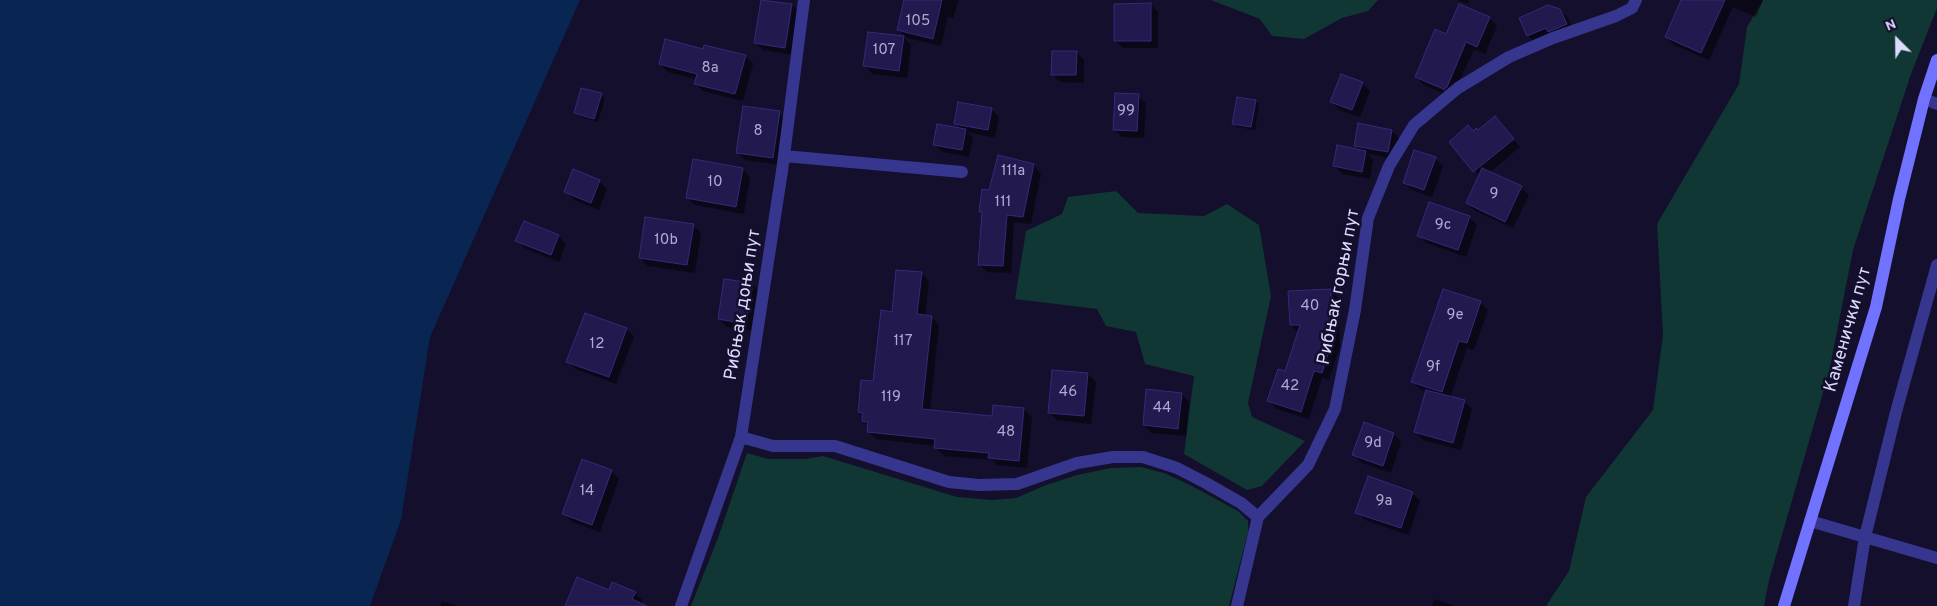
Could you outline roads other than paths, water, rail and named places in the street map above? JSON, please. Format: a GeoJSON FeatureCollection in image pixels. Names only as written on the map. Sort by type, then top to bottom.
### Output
{"type":"FeatureCollection","features":[{"type":"Feature","properties":{"kind":"main road","name":"Каменички пут"},"geometry":{"type":"LineString","coordinates":[[1784,606],[1876,307],[1899,199],[1924,99],[1937,60]]}},
{"type":"Feature","properties":{"kind":"street","name":"Рибњак доњи пут"},"geometry":{"type":"LineString","coordinates":[[681,606],[741,437],[784,156],[804,0]]}},
{"type":"Feature","properties":{"kind":"street","name":"Рибњак горњи пут"},"geometry":{"type":"LineString","coordinates":[[1258,517],[1308,465],[1335,409],[1355,310],[1368,218],[1389,166],[1414,125],[1458,88],[1509,58],[1553,38],[1616,16],[1632,8],[1636,0]]}},
{"type":"Feature","properties":{"kind":"street"},"geometry":{"type":"LineString","coordinates":[[1924,99],[1937,104]]}},
{"type":"Feature","properties":{"kind":"street"},"geometry":{"type":"LineString","coordinates":[[784,156],[962,172]]}},
{"type":"Feature","properties":{"kind":"street"},"geometry":{"type":"LineString","coordinates":[[1854,606],[1866,537],[1896,412],[1937,265]]}},
{"type":"Feature","properties":{"kind":"street"},"geometry":{"type":"LineString","coordinates":[[741,437],[773,446],[835,446],[949,482],[979,485],[1017,484],[1077,463],[1113,457],[1143,457],[1177,468],[1241,503],[1258,517],[1237,606]]}},
{"type":"Feature","properties":{"kind":"street"},"geometry":{"type":"LineString","coordinates":[[1810,521],[1937,558]]}},
{"type":"Feature","properties":{"kind":"water"},"geometry":{"type":"Polygon","coordinates":[[[0,0],[580,0],[430,337],[401,520],[370,606],[0,606],[0,0]]]}}]}
